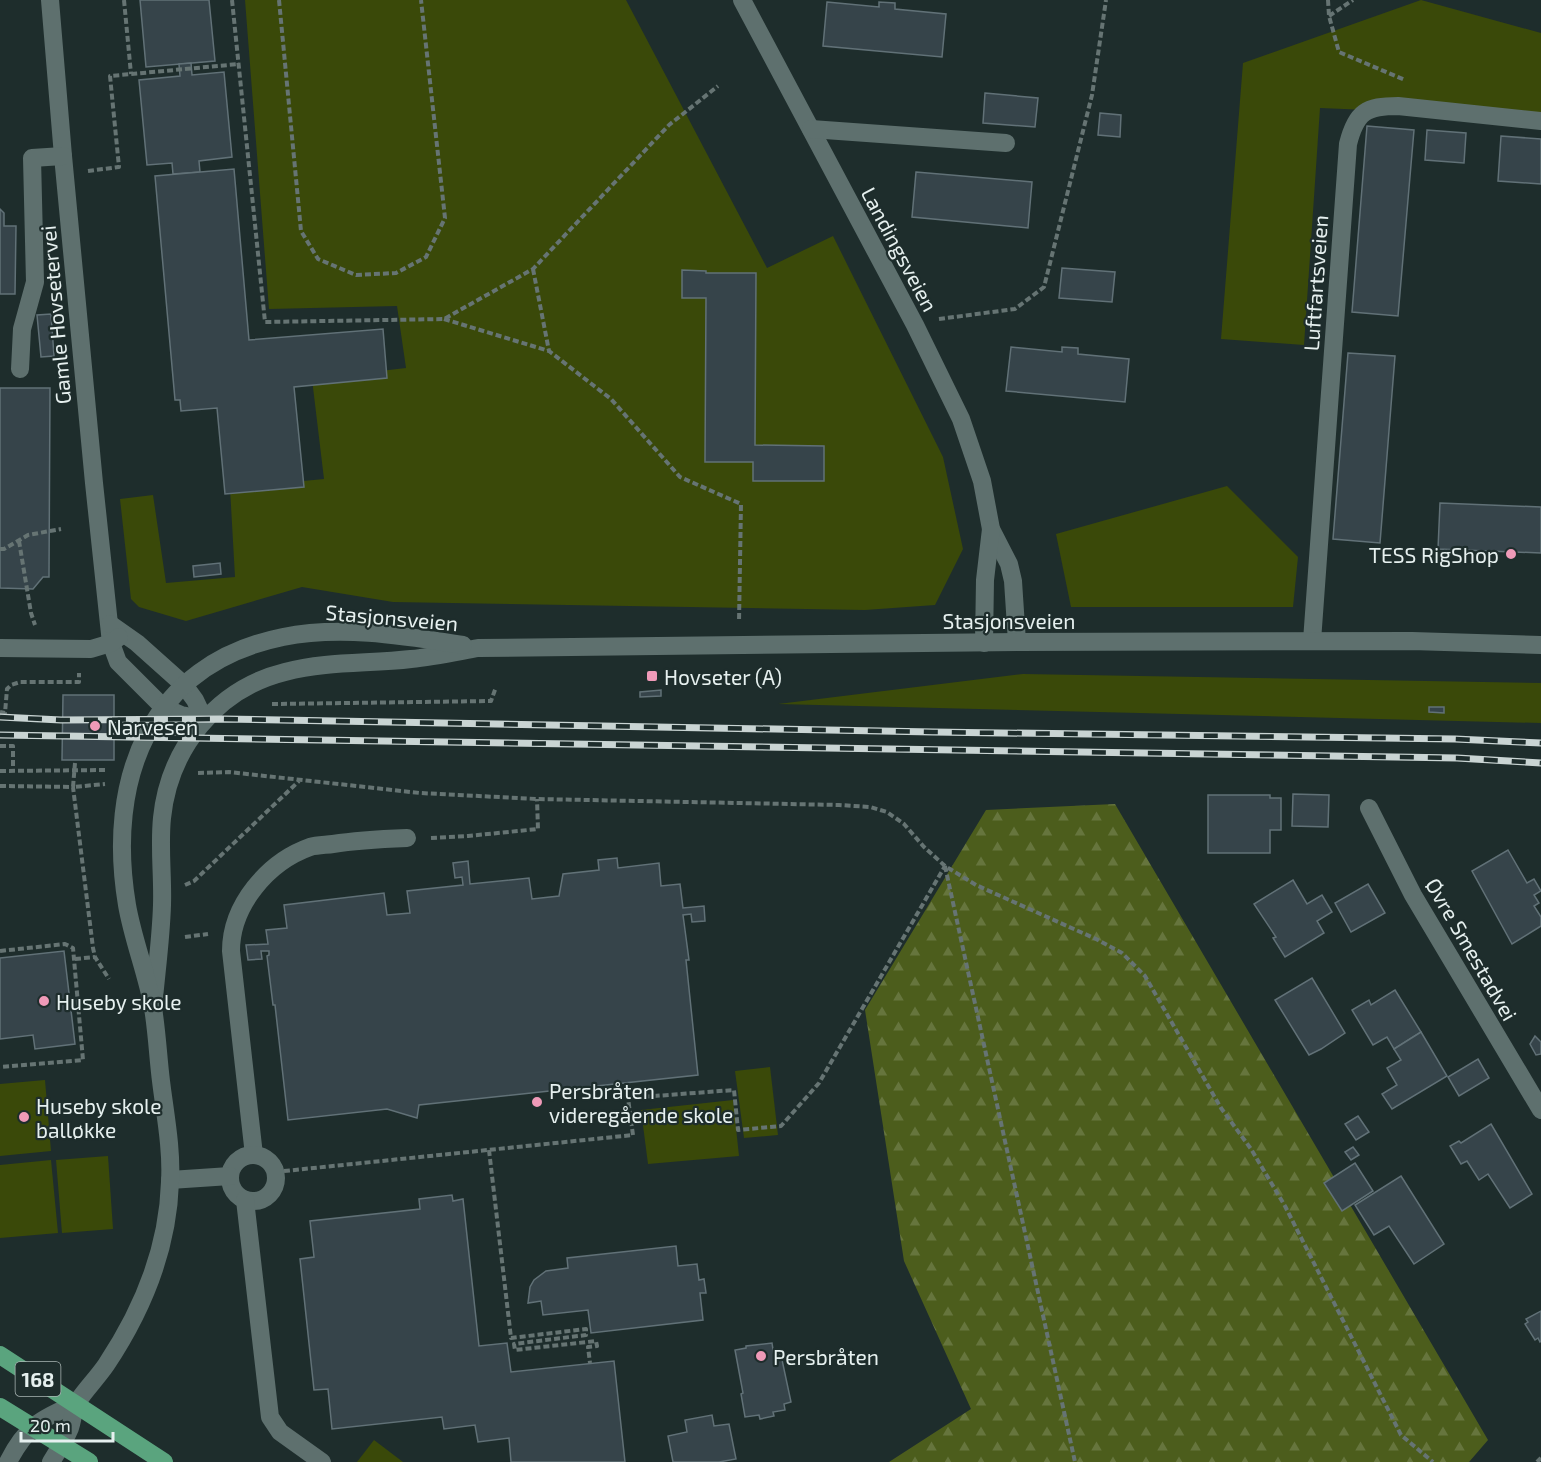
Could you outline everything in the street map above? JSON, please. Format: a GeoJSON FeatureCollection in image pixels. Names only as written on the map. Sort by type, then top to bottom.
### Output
{"type":"FeatureCollection","features":[{"type":"Feature","properties":{"kind":"main road","name":"168"},"geometry":{"type":"LineString","coordinates":[[0,1355],[164,1462]]}},
{"type":"Feature","properties":{"kind":"main road","name":"168"},"geometry":{"type":"LineString","coordinates":[[0,1407],[89,1462]]}},
{"type":"Feature","properties":{"kind":"street","name":"Gamle Hovsetervei"},"geometry":{"type":"LineString","coordinates":[[50,0],[105,598],[115,634],[118,662],[150,693],[178,695]]}},
{"type":"Feature","properties":{"kind":"street","name":"Landingsveien"},"geometry":{"type":"LineString","coordinates":[[742,0],[915,325],[961,419],[982,481],[991,529],[1009,564],[1013,581],[1017,642]]}},
{"type":"Feature","properties":{"kind":"street","name":"Luftfartsveien"},"geometry":{"type":"LineString","coordinates":[[1312,641],[1348,144],[1352,126],[1363,113],[1377,106],[1398,106],[1541,121]]}},
{"type":"Feature","properties":{"kind":"street"},"geometry":{"type":"LineString","coordinates":[[811,129],[1006,143]]}},
{"type":"Feature","properties":{"kind":"street"},"geometry":{"type":"LineString","coordinates":[[20,369],[22,329],[35,282],[32,158],[63,156]]}},
{"type":"Feature","properties":{"kind":"street","name":"Landingsveien"},"geometry":{"type":"LineString","coordinates":[[984,643],[985,580],[991,529]]}},
{"type":"Feature","properties":{"kind":"street","name":"Stasjonsveien"},"geometry":{"type":"LineString","coordinates":[[178,695],[233,652],[258,642],[286,636],[349,633],[407,636],[478,648]]}},
{"type":"Feature","properties":{"kind":"street","name":"Gamle Hovsetervei"},"geometry":{"type":"LineString","coordinates":[[115,634],[137,643],[178,695],[204,719]]}},
{"type":"Feature","properties":{"kind":"street"},"geometry":{"type":"LineString","coordinates":[[0,648],[91,649],[115,634]]}},
{"type":"Feature","properties":{"kind":"street","name":"Stasjonsveien"},"geometry":{"type":"LineString","coordinates":[[204,719],[234,694],[283,672],[348,662],[410,659],[478,648],[1312,641],[1541,645]]}},
{"type":"Feature","properties":{"kind":"street","name":"Gamle Hovsetervei"},"geometry":{"type":"LineString","coordinates":[[178,695],[181,715],[204,719]]}},
{"type":"Feature","properties":{"kind":"street"},"geometry":{"type":"LineString","coordinates":[[51,1462],[71,1426],[76,1404],[106,1365],[135,1314],[151,1280],[165,1226],[171,1180],[168,1141],[153,1009],[126,899],[121,838],[125,802],[135,761],[145,736],[178,695]]}},
{"type":"Feature","properties":{"kind":"street"},"geometry":{"type":"LineString","coordinates":[[153,1009],[162,905],[161,840],[164,801],[180,758],[204,719]]}},
{"type":"Feature","properties":{"kind":"street","name":"Øvre Smestadvei"},"geometry":{"type":"LineString","coordinates":[[1369,808],[1413,895],[1541,1110]]}},
{"type":"Feature","properties":{"kind":"street"},"geometry":{"type":"LineString","coordinates":[[254,1155],[231,951],[232,932],[245,902],[262,879],[285,860],[311,846],[360,840],[407,838]]}},
{"type":"Feature","properties":{"kind":"street"},"geometry":{"type":"LineString","coordinates":[[245,1156],[263,1157],[271,1163],[275,1172],[276,1182],[272,1191],[265,1198],[255,1201],[245,1200],[237,1195],[231,1186],[232,1168],[245,1156]]}},
{"type":"Feature","properties":{"kind":"street"},"geometry":{"type":"LineString","coordinates":[[171,1180],[230,1176]]}},
{"type":"Feature","properties":{"kind":"street"},"geometry":{"type":"LineString","coordinates":[[245,1200],[270,1417],[280,1432],[322,1462]]}},
{"type":"Feature","properties":{"kind":"street"},"geometry":{"type":"LineString","coordinates":[[8,1462],[32,1426],[49,1414],[76,1404]]}},
{"type":"Feature","properties":{"kind":"path"},"geometry":{"type":"LineString","coordinates":[[124,0],[131,74]]}},
{"type":"Feature","properties":{"kind":"path"},"geometry":{"type":"LineString","coordinates":[[232,0],[265,322],[444,319],[549,351],[611,399],[680,477],[741,504],[739,645]]}},
{"type":"Feature","properties":{"kind":"path"},"geometry":{"type":"LineString","coordinates":[[279,0],[301,231],[318,260],[356,275],[396,273],[426,257],[445,219],[421,0]]}},
{"type":"Feature","properties":{"kind":"path"},"geometry":{"type":"LineString","coordinates":[[915,325],[959,315],[1016,309],[1044,287],[1092,95],[1106,0]]}},
{"type":"Feature","properties":{"kind":"path"},"geometry":{"type":"LineString","coordinates":[[1328,0],[1329,16],[1339,52],[1421,87],[1430,109]]}},
{"type":"Feature","properties":{"kind":"path"},"geometry":{"type":"LineString","coordinates":[[1329,16],[1353,0]]}},
{"type":"Feature","properties":{"kind":"path"},"geometry":{"type":"LineString","coordinates":[[85,172],[119,167],[110,76],[239,64]]}},
{"type":"Feature","properties":{"kind":"path"},"geometry":{"type":"LineString","coordinates":[[444,319],[533,269],[669,125],[718,86]]}},
{"type":"Feature","properties":{"kind":"path"},"geometry":{"type":"LineString","coordinates":[[533,269],[549,351]]}},
{"type":"Feature","properties":{"kind":"path"},"geometry":{"type":"LineString","coordinates":[[0,549],[28,536],[61,529]]}},
{"type":"Feature","properties":{"kind":"path"},"geometry":{"type":"LineString","coordinates":[[19,541],[31,613],[38,633]]}},
{"type":"Feature","properties":{"kind":"path"},"geometry":{"type":"LineString","coordinates":[[0,712],[5,713],[7,689],[11,685],[20,682],[80,682],[79,668]]}},
{"type":"Feature","properties":{"kind":"path"},"geometry":{"type":"LineString","coordinates":[[267,704],[491,701],[496,687]]}},
{"type":"Feature","properties":{"kind":"path"},"geometry":{"type":"LineString","coordinates":[[0,746],[13,746],[13,771]]}},
{"type":"Feature","properties":{"kind":"path"},"geometry":{"type":"LineString","coordinates":[[0,771],[106,770]]}},
{"type":"Feature","properties":{"kind":"path"},"geometry":{"type":"LineString","coordinates":[[180,887],[194,881],[300,781],[420,794],[870,807],[887,812],[904,824],[945,866],[976,885],[1122,953],[1145,976],[1221,1108],[1251,1149],[1285,1206],[1401,1435],[1433,1462]]}},
{"type":"Feature","properties":{"kind":"path"},"geometry":{"type":"LineString","coordinates":[[0,786],[73,787],[95,957],[109,979]]}},
{"type":"Feature","properties":{"kind":"path"},"geometry":{"type":"LineString","coordinates":[[407,838],[468,836],[538,829],[537,799]]}},
{"type":"Feature","properties":{"kind":"path"},"geometry":{"type":"LineString","coordinates":[[275,1172],[633,1135],[628,1098],[734,1090],[738,1130],[781,1126],[819,1083],[945,866]]}},
{"type":"Feature","properties":{"kind":"path"},"geometry":{"type":"LineString","coordinates":[[945,866],[1075,1462]]}},
{"type":"Feature","properties":{"kind":"path"},"geometry":{"type":"LineString","coordinates":[[191,936],[199,935]]}},
{"type":"Feature","properties":{"kind":"path"},"geometry":{"type":"LineString","coordinates":[[0,951],[65,944],[73,948],[83,1060],[0,1067]]}},
{"type":"Feature","properties":{"kind":"path"},"geometry":{"type":"LineString","coordinates":[[75,959],[95,957]]}},
{"type":"Feature","properties":{"kind":"path"},"geometry":{"type":"LineString","coordinates":[[489,1150],[511,1338],[586,1329],[586,1335],[514,1344],[515,1350],[596,1341],[597,1346],[588,1347],[590,1363]]}},
{"type":"Feature","properties":{"kind":"path"},"geometry":{"type":"LineString","coordinates":[[1538,1462],[1541,1458]]}},
{"type":"Feature","properties":{"kind":"green space"},"geometry":{"type":"Polygon","coordinates":[[[245,0],[626,0],[767,268],[833,236],[943,457],[963,549],[935,605],[865,610],[393,602],[302,587],[186,621],[139,607],[131,599],[120,499],[153,495],[166,583],[235,577],[230,488],[324,479],[312,379],[406,368],[397,306],[269,309],[245,0]]]}},
{"type":"Feature","properties":{"kind":"green space"},"geometry":{"type":"Polygon","coordinates":[[[1421,0],[1541,33],[1541,117],[1320,108],[1304,345],[1221,339],[1243,63],[1421,0]]]}},
{"type":"Feature","properties":{"kind":"green space"},"geometry":{"type":"Polygon","coordinates":[[[1227,486],[1298,557],[1293,607],[1071,607],[1056,534],[1227,486]]]}},
{"type":"Feature","properties":{"kind":"green space"},"geometry":{"type":"Polygon","coordinates":[[[1023,674],[1541,683],[1541,723],[778,704],[1023,674]]]}},
{"type":"Feature","properties":{"kind":"green space"},"geometry":{"type":"Polygon","coordinates":[[[1115,804],[1488,1440],[1469,1462],[889,1462],[971,1409],[904,1261],[865,1010],[986,810],[1115,804]]]}},
{"type":"Feature","properties":{"kind":"green space"},"geometry":{"type":"Polygon","coordinates":[[[770,1067],[778,1135],[744,1138],[735,1071],[770,1067]]]}},
{"type":"Feature","properties":{"kind":"green space","name":"Huseby skole balløkke"},"geometry":{"type":"Polygon","coordinates":[[[45,1080],[51,1151],[0,1156],[0,1084],[45,1080]]]}},
{"type":"Feature","properties":{"kind":"green space"},"geometry":{"type":"Polygon","coordinates":[[[733,1100],[739,1156],[648,1164],[641,1110],[733,1100]]]}},
{"type":"Feature","properties":{"kind":"green space"},"geometry":{"type":"Polygon","coordinates":[[[108,1156],[113,1229],[62,1233],[56,1160],[108,1156]]]}},
{"type":"Feature","properties":{"kind":"green space"},"geometry":{"type":"Polygon","coordinates":[[[51,1160],[58,1233],[0,1238],[0,1165],[51,1160]]]}},
{"type":"Feature","properties":{"kind":"green space"},"geometry":{"type":"Polygon","coordinates":[[[374,1440],[403,1462],[357,1462],[374,1440]]]}},
{"type":"Feature","properties":{"kind":"building"},"geometry":{"type":"Polygon","coordinates":[[[140,0],[209,0],[215,61],[146,67],[140,0]]]}},
{"type":"Feature","properties":{"kind":"building"},"geometry":{"type":"Polygon","coordinates":[[[827,2],[879,7],[879,2],[895,3],[895,9],[946,14],[942,57],[823,46],[827,2]]]}},
{"type":"Feature","properties":{"kind":"building"},"geometry":{"type":"Polygon","coordinates":[[[191,63],[192,75],[224,72],[232,157],[199,161],[200,172],[173,174],[172,163],[147,165],[139,80],[180,76],[179,64],[191,63]]]}},
{"type":"Feature","properties":{"kind":"building"},"geometry":{"type":"Polygon","coordinates":[[[985,93],[1038,98],[1035,127],[983,123],[985,93]]]}},
{"type":"Feature","properties":{"kind":"building"},"geometry":{"type":"Polygon","coordinates":[[[1100,113],[1121,115],[1120,137],[1098,135],[1100,113]]]}},
{"type":"Feature","properties":{"kind":"building"},"geometry":{"type":"Polygon","coordinates":[[[1367,126],[1414,130],[1398,316],[1352,312],[1367,126]]]}},
{"type":"Feature","properties":{"kind":"building"},"geometry":{"type":"Polygon","coordinates":[[[1427,130],[1466,133],[1464,163],[1425,160],[1427,130]]]}},
{"type":"Feature","properties":{"kind":"building"},"geometry":{"type":"Polygon","coordinates":[[[1501,136],[1541,139],[1541,184],[1498,181],[1501,136]]]}},
{"type":"Feature","properties":{"kind":"building"},"geometry":{"type":"Polygon","coordinates":[[[234,169],[249,340],[383,329],[387,378],[294,387],[304,487],[225,494],[217,408],[181,411],[180,400],[175,400],[155,176],[234,169]]]}},
{"type":"Feature","properties":{"kind":"building"},"geometry":{"type":"Polygon","coordinates":[[[916,172],[1032,182],[1028,228],[912,217],[916,172]]]}},
{"type":"Feature","properties":{"kind":"building"},"geometry":{"type":"Polygon","coordinates":[[[0,209],[4,213],[4,226],[16,226],[15,294],[0,294],[0,209]]]}},
{"type":"Feature","properties":{"kind":"building"},"geometry":{"type":"Polygon","coordinates":[[[1062,268],[1115,272],[1112,302],[1059,298],[1062,268]]]}},
{"type":"Feature","properties":{"kind":"building"},"geometry":{"type":"Polygon","coordinates":[[[682,270],[706,271],[706,273],[756,273],[755,445],[824,446],[824,481],[753,481],[753,462],[705,462],[706,298],[682,298],[682,270]]]}},
{"type":"Feature","properties":{"kind":"building"},"geometry":{"type":"Polygon","coordinates":[[[51,314],[54,356],[41,357],[37,315],[51,314]]]}},
{"type":"Feature","properties":{"kind":"building"},"geometry":{"type":"Polygon","coordinates":[[[1011,347],[1062,352],[1062,347],[1078,348],[1078,354],[1129,359],[1125,402],[1006,391],[1011,347]]]}},
{"type":"Feature","properties":{"kind":"building"},"geometry":{"type":"Polygon","coordinates":[[[1348,353],[1395,356],[1380,543],[1333,539],[1348,353]]]}},
{"type":"Feature","properties":{"kind":"building"},"geometry":{"type":"Polygon","coordinates":[[[0,388],[50,388],[49,577],[43,577],[33,589],[0,588],[0,388]]]}},
{"type":"Feature","properties":{"kind":"building"},"geometry":{"type":"Polygon","coordinates":[[[1440,503],[1541,507],[1541,553],[1438,549],[1440,503]]]}},
{"type":"Feature","properties":{"kind":"building"},"geometry":{"type":"Polygon","coordinates":[[[220,563],[221,574],[194,577],[193,566],[220,563]]]}},
{"type":"Feature","properties":{"kind":"building"},"geometry":{"type":"Polygon","coordinates":[[[661,690],[661,696],[640,697],[640,692],[661,690]]]}},
{"type":"Feature","properties":{"kind":"building"},"geometry":{"type":"Polygon","coordinates":[[[63,695],[114,695],[114,760],[62,760],[63,695]]]}},
{"type":"Feature","properties":{"kind":"building"},"geometry":{"type":"Polygon","coordinates":[[[1429,707],[1444,707],[1444,713],[1429,712],[1429,707]]]}},
{"type":"Feature","properties":{"kind":"building"},"geometry":{"type":"Polygon","coordinates":[[[1293,794],[1329,795],[1328,827],[1292,826],[1293,794]]]}},
{"type":"Feature","properties":{"kind":"building"},"geometry":{"type":"Polygon","coordinates":[[[1208,795],[1270,795],[1270,798],[1281,798],[1281,830],[1270,830],[1270,853],[1208,853],[1208,795]]]}},
{"type":"Feature","properties":{"kind":"building"},"geometry":{"type":"Polygon","coordinates":[[[1508,850],[1527,883],[1534,879],[1541,891],[1534,895],[1539,903],[1534,906],[1541,917],[1541,926],[1512,944],[1472,871],[1508,850]]]}},
{"type":"Feature","properties":{"kind":"building"},"geometry":{"type":"Polygon","coordinates":[[[617,858],[618,868],[659,863],[661,886],[680,884],[683,908],[704,906],[705,921],[692,922],[691,914],[683,915],[698,1075],[419,1105],[417,1118],[387,1109],[288,1120],[267,956],[269,951],[261,951],[262,959],[248,960],[246,945],[268,944],[266,930],[287,928],[284,905],[384,893],[387,915],[410,913],[407,891],[463,885],[462,877],[455,878],[453,863],[468,861],[470,884],[529,878],[532,899],[559,896],[563,874],[599,870],[598,860],[617,858]]]}},
{"type":"Feature","properties":{"kind":"building"},"geometry":{"type":"Polygon","coordinates":[[[1293,880],[1307,904],[1322,895],[1332,912],[1317,921],[1324,933],[1285,957],[1273,938],[1276,937],[1254,904],[1293,880]]]}},
{"type":"Feature","properties":{"kind":"building"},"geometry":{"type":"Polygon","coordinates":[[[1368,884],[1385,913],[1351,932],[1335,903],[1368,884]]]}},
{"type":"Feature","properties":{"kind":"building"},"geometry":{"type":"Polygon","coordinates":[[[64,951],[75,1044],[35,1049],[33,1035],[0,1039],[0,958],[64,951]]]}},
{"type":"Feature","properties":{"kind":"building"},"geometry":{"type":"Polygon","coordinates":[[[1312,978],[1345,1033],[1309,1055],[1275,1000],[1312,978]]]}},
{"type":"Feature","properties":{"kind":"building"},"geometry":{"type":"Polygon","coordinates":[[[1395,990],[1421,1032],[1394,1049],[1387,1037],[1373,1045],[1352,1010],[1369,1000],[1371,1005],[1395,990]]]}},
{"type":"Feature","properties":{"kind":"building"},"geometry":{"type":"Polygon","coordinates":[[[1421,1032],[1447,1076],[1392,1109],[1382,1094],[1397,1085],[1387,1068],[1401,1060],[1394,1049],[1421,1032]]]}},
{"type":"Feature","properties":{"kind":"building"},"geometry":{"type":"Polygon","coordinates":[[[1535,1036],[1541,1042],[1541,1054],[1536,1055],[1530,1044],[1535,1036]]]}},
{"type":"Feature","properties":{"kind":"building"},"geometry":{"type":"Polygon","coordinates":[[[1478,1059],[1489,1078],[1459,1096],[1448,1077],[1478,1059]]]}},
{"type":"Feature","properties":{"kind":"building"},"geometry":{"type":"Polygon","coordinates":[[[1358,1116],[1369,1132],[1356,1140],[1345,1124],[1358,1116]]]}},
{"type":"Feature","properties":{"kind":"building"},"geometry":{"type":"Polygon","coordinates":[[[1491,1124],[1532,1194],[1510,1208],[1488,1174],[1479,1180],[1467,1161],[1461,1164],[1450,1146],[1459,1141],[1461,1143],[1491,1124]]]}},
{"type":"Feature","properties":{"kind":"building"},"geometry":{"type":"Polygon","coordinates":[[[1353,1147],[1359,1155],[1351,1160],[1345,1152],[1353,1147]]]}},
{"type":"Feature","properties":{"kind":"building"},"geometry":{"type":"Polygon","coordinates":[[[1355,1163],[1373,1191],[1342,1211],[1324,1183],[1355,1163]]]}},
{"type":"Feature","properties":{"kind":"building"},"geometry":{"type":"Polygon","coordinates":[[[1401,1176],[1444,1244],[1414,1264],[1389,1226],[1374,1235],[1355,1205],[1401,1176]]]}},
{"type":"Feature","properties":{"kind":"building"},"geometry":{"type":"Polygon","coordinates":[[[452,1195],[453,1201],[463,1199],[479,1346],[507,1343],[511,1372],[614,1361],[625,1462],[511,1462],[509,1438],[478,1442],[475,1425],[444,1429],[442,1417],[332,1429],[328,1389],[314,1390],[300,1259],[314,1257],[310,1221],[420,1209],[419,1199],[452,1195]]]}},
{"type":"Feature","properties":{"kind":"building"},"geometry":{"type":"Polygon","coordinates":[[[676,1246],[678,1266],[697,1264],[699,1280],[704,1279],[706,1293],[700,1293],[703,1320],[591,1333],[588,1310],[543,1315],[541,1301],[528,1303],[530,1287],[534,1280],[546,1271],[568,1268],[567,1258],[676,1246]]]}},
{"type":"Feature","properties":{"kind":"building"},"geometry":{"type":"Polygon","coordinates":[[[1541,1311],[1540,1342],[1538,1338],[1535,1340],[1525,1324],[1528,1322],[1526,1319],[1541,1311]]]}},
{"type":"Feature","properties":{"kind":"building"},"geometry":{"type":"Polygon","coordinates":[[[772,1343],[774,1356],[781,1355],[791,1402],[784,1404],[785,1410],[773,1412],[774,1416],[760,1419],[759,1415],[745,1417],[735,1350],[746,1348],[746,1346],[772,1343]]]}},
{"type":"Feature","properties":{"kind":"building"},"geometry":{"type":"Polygon","coordinates":[[[712,1415],[714,1426],[729,1424],[736,1459],[719,1462],[673,1462],[668,1436],[687,1432],[685,1420],[712,1415]]]}},
{"type":"Feature","properties":{"kind":"railway"},"geometry":{"type":"LineString","coordinates":[[0,717],[61,720],[223,719],[1455,739],[1541,743]]}},
{"type":"Feature","properties":{"kind":"railway"},"geometry":{"type":"LineString","coordinates":[[0,735],[1457,758],[1541,763]]}},
{"type":"Feature","properties":{"kind":"place","name":"TESS RigShop"},"geometry":{"type":"Point","coordinates":[1511,554]}},
{"type":"Feature","properties":{"kind":"place","name":"Hovseter (A)"},"geometry":{"type":"Point","coordinates":[652,676]}},
{"type":"Feature","properties":{"kind":"place","name":"Narvesen"},"geometry":{"type":"Point","coordinates":[95,726]}},
{"type":"Feature","properties":{"kind":"place","name":"Huseby skole"},"geometry":{"type":"Point","coordinates":[44,1001]}},
{"type":"Feature","properties":{"kind":"place","name":"Persbråten videregående skole"},"geometry":{"type":"Point","coordinates":[537,1102]}},
{"type":"Feature","properties":{"kind":"place","name":"Huseby skole balløkke"},"geometry":{"type":"Point","coordinates":[24,1117]}},
{"type":"Feature","properties":{"kind":"place","name":"Persbråten"},"geometry":{"type":"Point","coordinates":[761,1356]}}]}
